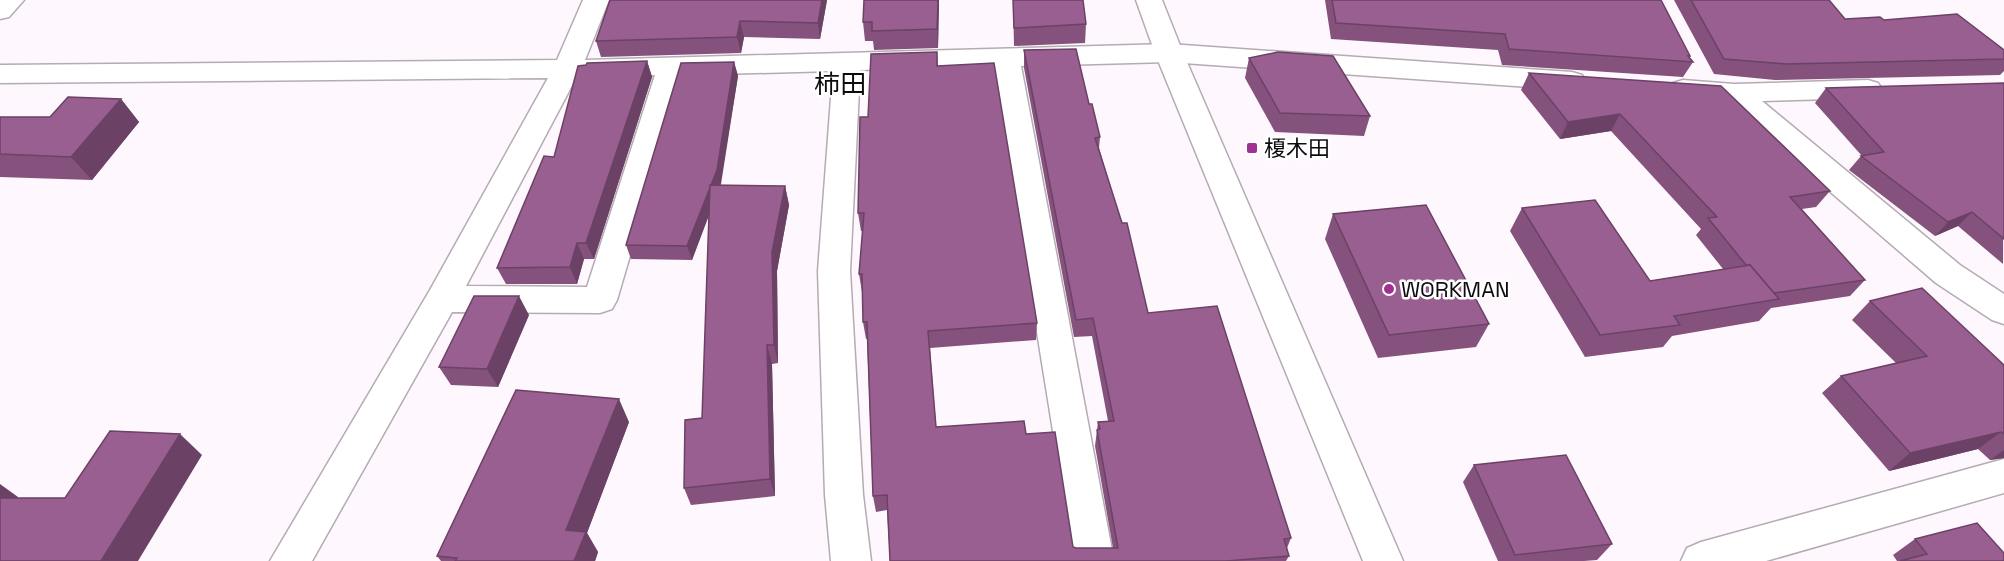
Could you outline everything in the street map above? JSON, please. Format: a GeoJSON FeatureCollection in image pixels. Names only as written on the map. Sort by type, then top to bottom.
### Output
{"type":"FeatureCollection","features":[{"type":"Feature","properties":{"kind":"street"},"geometry":{"type":"LineString","coordinates":[[0,11],[11,0]]}},
{"type":"Feature","properties":{"kind":"street"},"geometry":{"type":"LineString","coordinates":[[290,561],[442,299],[567,69],[596,0]]}},
{"type":"Feature","properties":{"kind":"street"},"geometry":{"type":"LineString","coordinates":[[1149,0],[1168,53],[1383,561]]}},
{"type":"Feature","properties":{"kind":"street"},"geometry":{"type":"LineString","coordinates":[[0,74],[567,69],[1168,53],[1602,83]]}},
{"type":"Feature","properties":{"kind":"street"},"geometry":{"type":"LineString","coordinates":[[1006,58],[1094,561]]}},
{"type":"Feature","properties":{"kind":"street"},"geometry":{"type":"LineString","coordinates":[[1691,61],[1720,92],[1948,274],[2004,310]]}},
{"type":"Feature","properties":{"kind":"street"},"geometry":{"type":"LineString","coordinates":[[847,62],[834,271],[844,495],[851,561]]}},
{"type":"Feature","properties":{"kind":"street"},"geometry":{"type":"LineString","coordinates":[[442,299],[600,300],[671,67]]}},
{"type":"Feature","properties":{"kind":"street"},"geometry":{"type":"LineString","coordinates":[[1661,88],[1720,92],[1898,89]]}},
{"type":"Feature","properties":{"kind":"street"},"geometry":{"type":"LineString","coordinates":[[1701,561],[2004,476]]}},
{"type":"Feature","properties":{"kind":"building"},"geometry":{"type":"Polygon","coordinates":[[[610,0],[822,0],[818,23],[740,21],[737,37],[596,41],[610,0]]]}},
{"type":"Feature","properties":{"kind":"building"},"geometry":{"type":"Polygon","coordinates":[[[864,0],[938,0],[937,29],[872,31],[872,22],[863,22],[864,0]]]}},
{"type":"Feature","properties":{"kind":"building"},"geometry":{"type":"Polygon","coordinates":[[[1013,0],[1083,0],[1086,24],[1014,28],[1013,0]]]}},
{"type":"Feature","properties":{"kind":"building"},"geometry":{"type":"Polygon","coordinates":[[[1332,0],[1661,0],[1693,62],[1509,49],[1505,34],[1336,23],[1332,0]]]}},
{"type":"Feature","properties":{"kind":"building"},"geometry":{"type":"Polygon","coordinates":[[[1691,0],[1829,0],[1845,19],[1880,17],[1884,20],[1957,14],[2004,50],[2004,59],[1786,64],[1724,59],[1691,0]]]}},
{"type":"Feature","properties":{"kind":"building"},"geometry":{"type":"Polygon","coordinates":[[[1076,49],[1089,104],[1092,104],[1100,137],[1095,138],[1122,223],[1127,223],[1148,313],[1217,306],[1291,538],[1284,539],[1289,556],[1226,561],[890,561],[887,495],[873,496],[867,322],[863,322],[862,274],[859,274],[864,213],[858,213],[860,117],[868,117],[871,54],[937,52],[937,66],[994,63],[1037,323],[928,331],[936,427],[1024,421],[1026,434],[1055,432],[1073,547],[1118,548],[1097,430],[1100,429],[1098,422],[1114,421],[1093,318],[1076,320],[1024,50],[1076,49]]]}},
{"type":"Feature","properties":{"kind":"building"},"geometry":{"type":"Polygon","coordinates":[[[1278,52],[1333,56],[1370,116],[1280,113],[1249,58],[1278,52]]]}},
{"type":"Feature","properties":{"kind":"building"},"geometry":{"type":"Polygon","coordinates":[[[647,61],[586,243],[577,243],[570,267],[497,268],[544,156],[554,157],[578,66],[587,63],[647,61]]]}},
{"type":"Feature","properties":{"kind":"building"},"geometry":{"type":"Polygon","coordinates":[[[734,62],[717,170],[687,246],[626,245],[681,63],[734,62]]]}},
{"type":"Feature","properties":{"kind":"building"},"geometry":{"type":"Polygon","coordinates":[[[1529,73],[1721,86],[1830,191],[1790,197],[1865,280],[1774,293],[1750,265],[1746,265],[1708,218],[1717,217],[1620,114],[1568,122],[1529,73]]]}},
{"type":"Feature","properties":{"kind":"building"},"geometry":{"type":"Polygon","coordinates":[[[2004,83],[2004,239],[1972,212],[1948,222],[1861,156],[1884,152],[1826,88],[2004,83]]]}},
{"type":"Feature","properties":{"kind":"building"},"geometry":{"type":"Polygon","coordinates":[[[68,97],[121,99],[71,157],[0,154],[0,117],[50,117],[68,97]]]}},
{"type":"Feature","properties":{"kind":"building"},"geometry":{"type":"Polygon","coordinates":[[[710,185],[785,186],[772,252],[774,345],[767,345],[770,479],[684,488],[685,420],[702,418],[710,185]]]}},
{"type":"Feature","properties":{"kind":"building"},"geometry":{"type":"Polygon","coordinates":[[[1595,200],[1650,281],[1750,265],[1779,299],[1674,316],[1680,325],[1600,335],[1522,208],[1595,200]]]}},
{"type":"Feature","properties":{"kind":"building"},"geometry":{"type":"Polygon","coordinates":[[[1426,205],[1489,324],[1389,335],[1333,214],[1426,205]]]}},
{"type":"Feature","properties":{"kind":"building"},"geometry":{"type":"Polygon","coordinates":[[[1922,288],[2004,365],[2004,434],[2001,432],[1910,453],[1841,376],[1927,356],[1870,301],[1922,288]]]}},
{"type":"Feature","properties":{"kind":"building"},"geometry":{"type":"Polygon","coordinates":[[[474,296],[519,296],[487,369],[439,367],[474,296]]]}},
{"type":"Feature","properties":{"kind":"building"},"geometry":{"type":"Polygon","coordinates":[[[516,390],[619,399],[566,530],[586,532],[574,561],[455,561],[457,558],[437,556],[516,390]]]}},
{"type":"Feature","properties":{"kind":"building"},"geometry":{"type":"Polygon","coordinates":[[[110,431],[180,434],[101,561],[0,561],[0,498],[65,498],[110,431]]]}},
{"type":"Feature","properties":{"kind":"building"},"geometry":{"type":"Polygon","coordinates":[[[1566,455],[1612,544],[1515,555],[1474,465],[1566,455]]]}},
{"type":"Feature","properties":{"kind":"building"},"geometry":{"type":"Polygon","coordinates":[[[1977,523],[2004,553],[2004,561],[1900,561],[1927,554],[1915,539],[1977,523]]]}},
{"type":"Feature","properties":{"kind":"place","name":"榎木田"},"geometry":{"type":"Point","coordinates":[1252,148]}},
{"type":"Feature","properties":{"kind":"place","name":"WORKMAN"},"geometry":{"type":"Point","coordinates":[1389,289]}},
{"type":"Feature","properties":{"kind":"district","name":"柿田"},"geometry":{"type":"Point","coordinates":[840,84]}}]}
